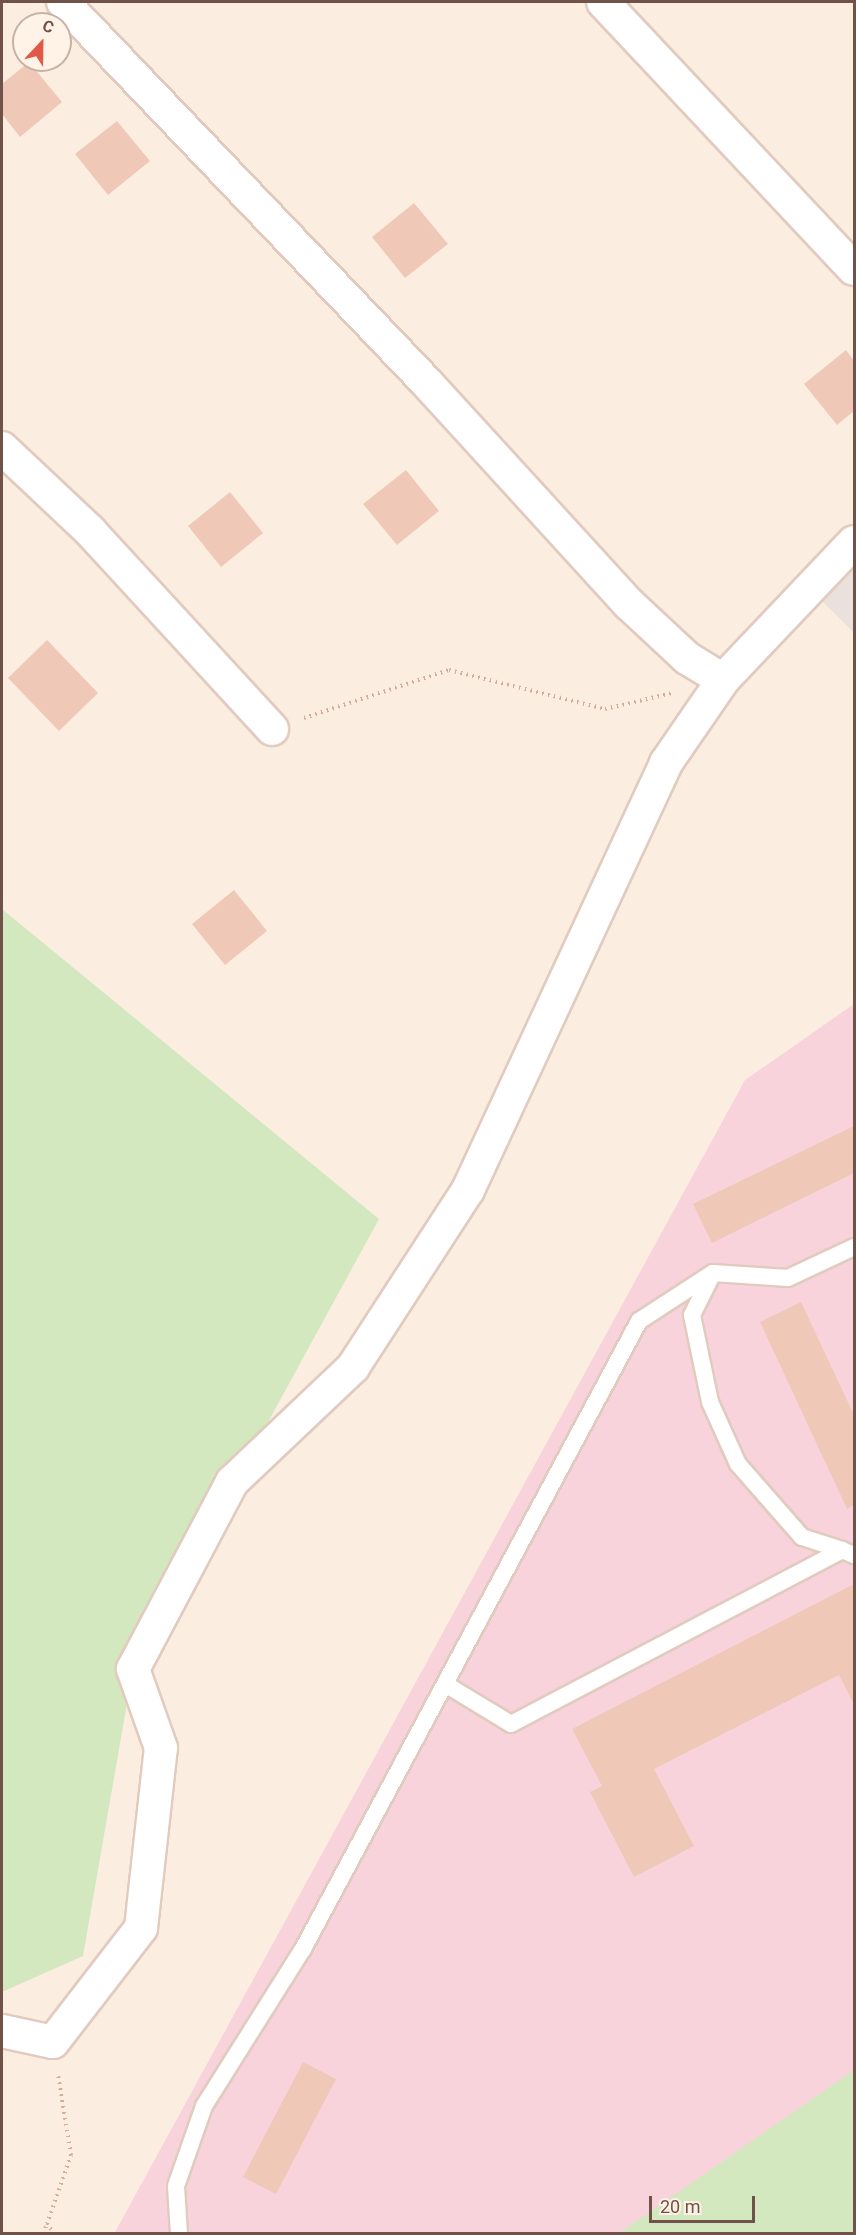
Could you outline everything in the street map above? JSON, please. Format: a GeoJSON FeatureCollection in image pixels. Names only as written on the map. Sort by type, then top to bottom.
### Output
{"type":"FeatureCollection","features":[{"type":"Feature","properties":{"kind":"street"},"geometry":{"type":"LineString","coordinates":[[63,2],[428,384],[628,603],[687,658],[723,680]]}},
{"type":"Feature","properties":{"kind":"street"},"geometry":{"type":"LineString","coordinates":[[603,2],[855,269]]}},
{"type":"Feature","properties":{"kind":"street"},"geometry":{"type":"LineString","coordinates":[[2,448],[90,531],[272,729]]}},
{"type":"Feature","properties":{"kind":"street"},"geometry":{"type":"LineString","coordinates":[[2,2031],[52,2042],[141,1928],[160,1748],[133,1669],[232,1482],[353,1367],[468,1190],[666,763],[723,680],[855,542]]}},
{"type":"Feature","properties":{"kind":"lane"},"geometry":{"type":"LineString","coordinates":[[179,2234],[176,2186],[204,2106],[303,1949],[639,1321],[713,1273],[788,1278],[855,1246]]}},
{"type":"Feature","properties":{"kind":"lane"},"geometry":{"type":"LineString","coordinates":[[713,1273],[692,1315],[710,1402],[738,1464],[802,1537],[849,1553]]}},
{"type":"Feature","properties":{"kind":"lane"},"geometry":{"type":"LineString","coordinates":[[445,1684],[512,1724],[849,1553]]}},
{"type":"Feature","properties":{"kind":"path"},"geometry":{"type":"LineString","coordinates":[[272,729],[449,670],[605,709],[723,680]]}},
{"type":"Feature","properties":{"kind":"path"},"geometry":{"type":"LineString","coordinates":[[45,2234],[46,2224],[70,2155],[52,2042]]}},
{"type":"Feature","properties":{"kind":"path"},"geometry":{"type":"LineString","coordinates":[[46,2224],[55,2234]]}},
{"type":"Feature","properties":{"kind":"shaded area"},"geometry":{"type":"Polygon","coordinates":[[[854,550],[854,633],[812,591],[854,550]]]}},
{"type":"Feature","properties":{"kind":"shaded area"},"geometry":{"type":"Polygon","coordinates":[[[854,1004],[854,2233],[114,2234],[745,1080],[854,1004]]]}},
{"type":"Feature","properties":{"kind":"green space"},"geometry":{"type":"Polygon","coordinates":[[[2,909],[379,1219],[133,1669],[83,1956],[2,1992],[2,909]]]}},
{"type":"Feature","properties":{"kind":"green space"},"geometry":{"type":"Polygon","coordinates":[[[854,2070],[854,2233],[619,2233],[854,2070]]]}},
{"type":"Feature","properties":{"kind":"building"},"geometry":{"type":"Polygon","coordinates":[[[17,72],[37,72],[62,102],[20,137],[2,114],[2,84],[17,72]]]}},
{"type":"Feature","properties":{"kind":"building"},"geometry":{"type":"Polygon","coordinates":[[[117,121],[150,161],[108,195],[75,154],[117,121]]]}},
{"type":"Feature","properties":{"kind":"building"},"geometry":{"type":"Polygon","coordinates":[[[414,203],[448,244],[405,278],[372,237],[414,203]]]}},
{"type":"Feature","properties":{"kind":"building"},"geometry":{"type":"Polygon","coordinates":[[[846,350],[854,361],[854,411],[837,425],[804,384],[846,350]]]}},
{"type":"Feature","properties":{"kind":"building"},"geometry":{"type":"Polygon","coordinates":[[[406,470],[439,511],[397,545],[363,504],[406,470]]]}},
{"type":"Feature","properties":{"kind":"building"},"geometry":{"type":"Polygon","coordinates":[[[230,492],[263,533],[221,567],[188,526],[230,492]]]}},
{"type":"Feature","properties":{"kind":"building"},"geometry":{"type":"Polygon","coordinates":[[[47,640],[98,693],[59,731],[8,678],[47,640]]]}},
{"type":"Feature","properties":{"kind":"building"},"geometry":{"type":"Polygon","coordinates":[[[234,890],[267,931],[225,965],[192,924],[234,890]]]}},
{"type":"Feature","properties":{"kind":"building"},"geometry":{"type":"Polygon","coordinates":[[[854,1126],[854,1173],[712,1243],[693,1204],[854,1126]]]}},
{"type":"Feature","properties":{"kind":"building"},"geometry":{"type":"Polygon","coordinates":[[[801,1302],[854,1415],[854,1505],[847,1509],[760,1322],[801,1302]]]}},
{"type":"Feature","properties":{"kind":"building"},"geometry":{"type":"Polygon","coordinates":[[[854,1584],[854,1705],[839,1675],[654,1769],[694,1846],[634,1877],[590,1792],[602,1786],[572,1729],[854,1584]]]}},
{"type":"Feature","properties":{"kind":"building"},"geometry":{"type":"Polygon","coordinates":[[[303,2062],[336,2079],[276,2194],[243,2177],[303,2062]]]}}]}
